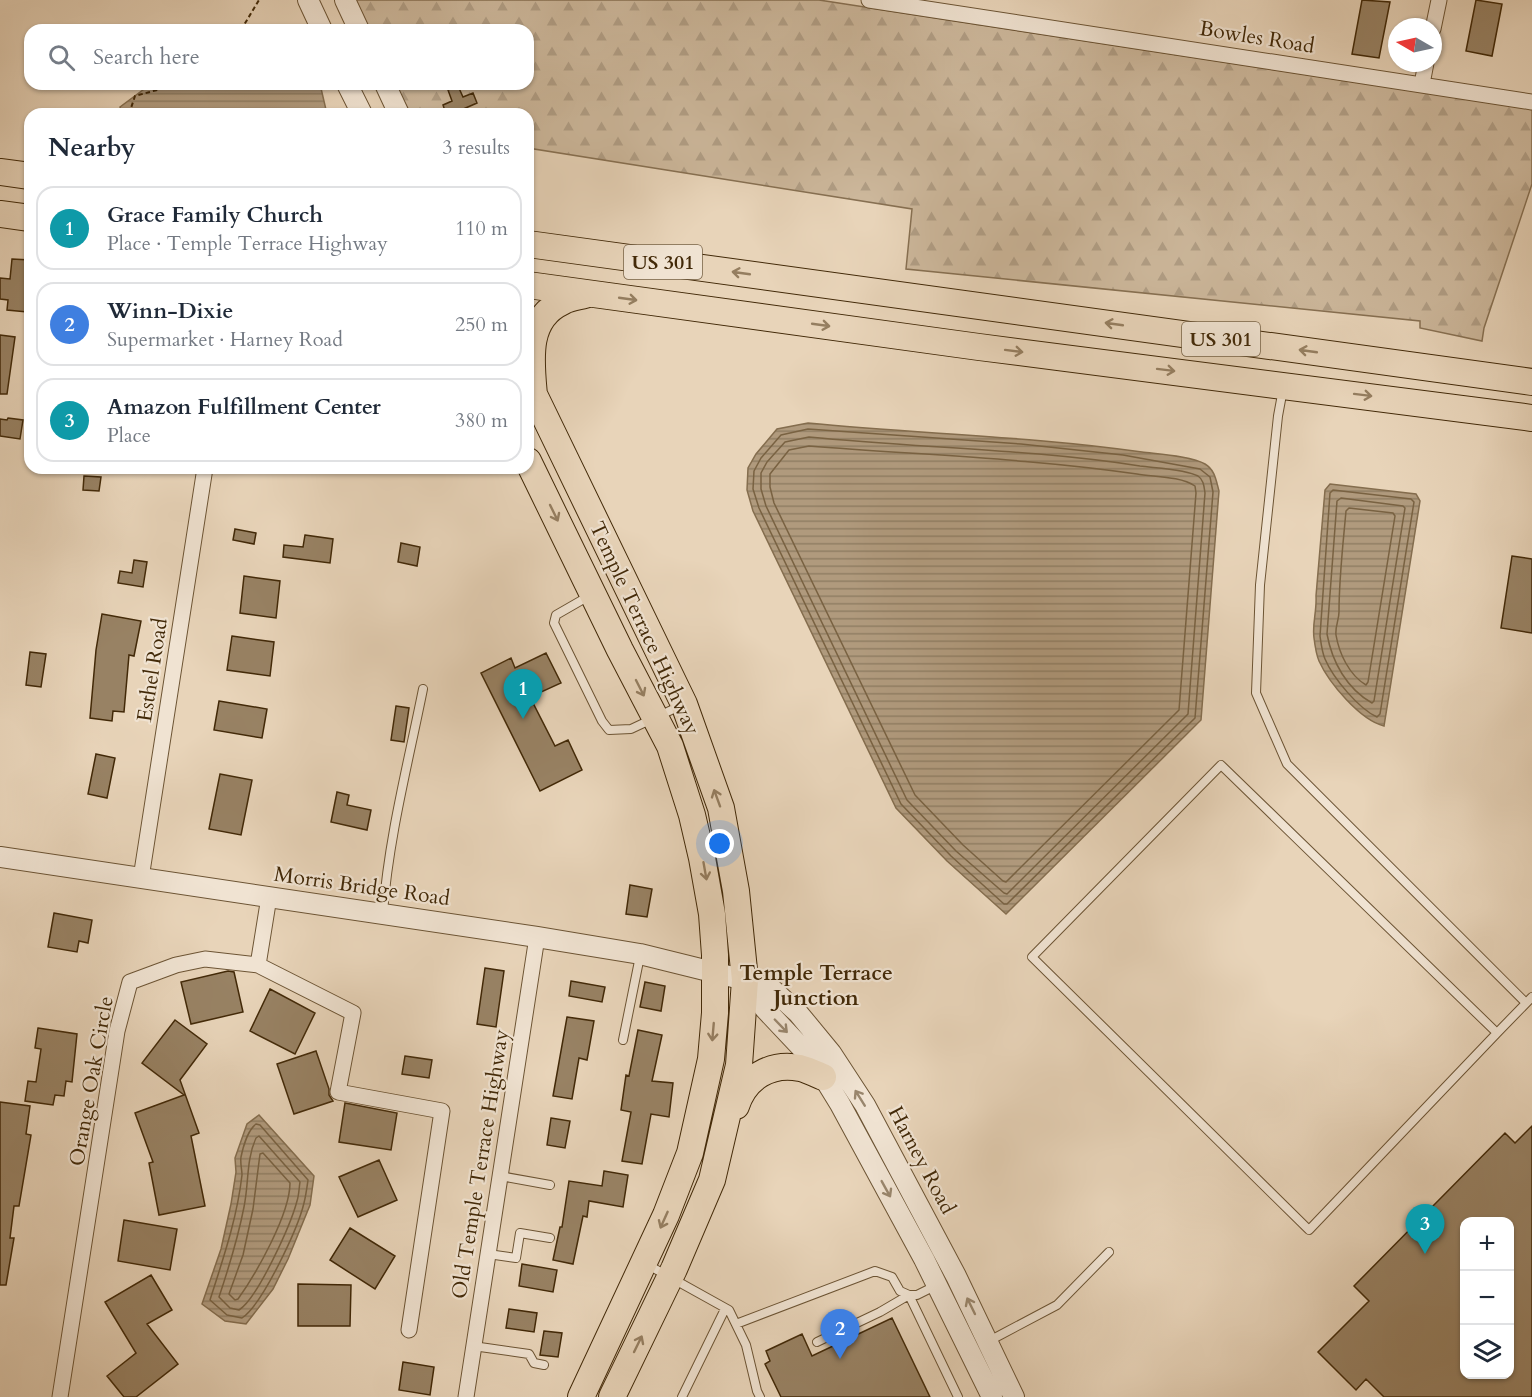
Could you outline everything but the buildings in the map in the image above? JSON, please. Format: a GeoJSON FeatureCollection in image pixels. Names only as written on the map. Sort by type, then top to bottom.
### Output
{"type":"FeatureCollection","features":[{"type":"Feature","properties":{"kind":"main road"},"geometry":{"type":"LineString","coordinates":[[0,172],[24,175]]}},
{"type":"Feature","properties":{"kind":"main road"},"geometry":{"type":"LineString","coordinates":[[0,189],[24,191]]}},
{"type":"Feature","properties":{"kind":"main road"},"geometry":{"type":"LineString","coordinates":[[0,214],[24,217]]}},
{"type":"Feature","properties":{"kind":"main road","name":"US 301"},"geometry":{"type":"LineString","coordinates":[[534,245],[1532,382]]}},
{"type":"Feature","properties":{"kind":"main road","name":"US 301"},"geometry":{"type":"LineString","coordinates":[[534,286],[979,347],[1532,418]]}},
{"type":"Feature","properties":{"kind":"main road"},"geometry":{"type":"LineString","coordinates":[[534,335],[537,326],[547,313],[561,302],[590,294]]}},
{"type":"Feature","properties":{"kind":"main road"},"geometry":{"type":"LineString","coordinates":[[1284,385],[1305,375],[1319,371],[1332,371],[1519,395],[1532,390]]}},
{"type":"Feature","properties":{"kind":"main road","name":"Temple Terrace Highway"},"geometry":{"type":"LineString","coordinates":[[534,395],[684,704],[721,808],[736,891],[745,980],[739,1065],[712,1180],[669,1278],[612,1397]]}},
{"type":"Feature","properties":{"kind":"main road","name":"Temple Terrace Highway"},"geometry":{"type":"LineString","coordinates":[[534,473],[670,746],[692,815],[712,914],[715,1013],[711,1059],[690,1153],[666,1215],[581,1397]]}},
{"type":"Feature","properties":{"kind":"main road"},"geometry":{"type":"LineString","coordinates":[[712,1180],[740,1093],[748,1082],[764,1072],[780,1067],[800,1068],[823,1077]]}},
{"type":"Feature","properties":{"kind":"street"},"geometry":{"type":"LineString","coordinates":[[308,0],[319,24]]}},
{"type":"Feature","properties":{"kind":"street"},"geometry":{"type":"LineString","coordinates":[[345,0],[356,24]]}},
{"type":"Feature","properties":{"kind":"street","name":"Bowles Road"},"geometry":{"type":"LineString","coordinates":[[869,0],[1532,102]]}},
{"type":"Feature","properties":{"kind":"street"},"geometry":{"type":"LineString","coordinates":[[1435,18],[1439,0]]}},
{"type":"Feature","properties":{"kind":"street"},"geometry":{"type":"LineString","coordinates":[[1422,84],[1424,72]]}},
{"type":"Feature","properties":{"kind":"street"},"geometry":{"type":"LineString","coordinates":[[350,90],[359,108]]}},
{"type":"Feature","properties":{"kind":"street"},"geometry":{"type":"LineString","coordinates":[[388,90],[396,108]]}},
{"type":"Feature","properties":{"kind":"street","name":"Esthel Road"},"geometry":{"type":"LineString","coordinates":[[141,878],[204,474]]}},
{"type":"Feature","properties":{"kind":"street","name":"Morris Bridge Road"},"geometry":{"type":"LineString","coordinates":[[0,857],[537,937],[640,954],[715,974]]}},
{"type":"Feature","properties":{"kind":"street"},"geometry":{"type":"LineString","coordinates":[[258,965],[269,897]]}},
{"type":"Feature","properties":{"kind":"street","name":"Old Temple Terrace Highway"},"geometry":{"type":"LineString","coordinates":[[466,1397],[537,937]]}},
{"type":"Feature","properties":{"kind":"street","name":"Orange Oak Circle"},"geometry":{"type":"LineString","coordinates":[[60,1397],[117,1031],[130,982],[176,965],[205,959],[258,965],[353,1013],[338,1092],[442,1112],[409,1330]]}},
{"type":"Feature","properties":{"kind":"street","name":"Harney Road"},"geometry":{"type":"LineString","coordinates":[[715,974],[745,980],[772,990],[798,1013],[831,1053],[865,1105],[956,1276],[1014,1397]]}},
{"type":"Feature","properties":{"kind":"street"},"geometry":{"type":"LineString","coordinates":[[745,980],[765,1009],[813,1060],[862,1145],[992,1397]]}},
{"type":"Feature","properties":{"kind":"lane"},"geometry":{"type":"LineString","coordinates":[[1284,385],[1278,416],[1260,585],[1256,693],[1287,764],[1529,1000],[1309,1230],[1032,957],[1221,765],[1497,1033]]}},
{"type":"Feature","properties":{"kind":"lane"},"geometry":{"type":"LineString","coordinates":[[593,594],[556,615],[554,623],[602,721],[609,730],[631,729],[684,704]]}},
{"type":"Feature","properties":{"kind":"lane"},"geometry":{"type":"LineString","coordinates":[[383,914],[386,873],[395,815],[423,689]]}},
{"type":"Feature","properties":{"kind":"lane"},"geometry":{"type":"LineString","coordinates":[[623,1040],[640,954]]}},
{"type":"Feature","properties":{"kind":"lane"},"geometry":{"type":"LineString","coordinates":[[500,1176],[550,1185]]}},
{"type":"Feature","properties":{"kind":"lane"},"geometry":{"type":"LineString","coordinates":[[488,1254],[516,1258],[520,1233],[550,1238]]}},
{"type":"Feature","properties":{"kind":"lane"},"geometry":{"type":"LineString","coordinates":[[987,1341],[1057,1305],[1109,1252]]}},
{"type":"Feature","properties":{"kind":"lane"},"geometry":{"type":"LineString","coordinates":[[644,1263],[729,1310],[746,1345],[760,1397]]}},
{"type":"Feature","properties":{"kind":"lane"},"geometry":{"type":"LineString","coordinates":[[736,1324],[875,1271],[892,1277],[900,1291],[917,1295],[956,1276]]}},
{"type":"Feature","properties":{"kind":"lane"},"geometry":{"type":"LineString","coordinates":[[817,1342],[880,1312],[909,1294]]}},
{"type":"Feature","properties":{"kind":"lane"},"geometry":{"type":"LineString","coordinates":[[909,1294],[958,1397]]}},
{"type":"Feature","properties":{"kind":"lane"},"geometry":{"type":"LineString","coordinates":[[682,1397],[725,1309]]}},
{"type":"Feature","properties":{"kind":"lane"},"geometry":{"type":"LineString","coordinates":[[474,1346],[529,1354],[534,1363],[544,1365]]}},
{"type":"Feature","properties":{"kind":"path"},"geometry":{"type":"LineString","coordinates":[[245,24],[259,0]]}},
{"type":"Feature","properties":{"kind":"path"},"geometry":{"type":"LineString","coordinates":[[131,108],[135,96],[158,90]]}},
{"type":"Feature","properties":{"kind":"green space"},"geometry":{"type":"Polygon","coordinates":[[[353,0],[819,0],[1532,109],[1532,184],[1484,328],[1482,341],[1420,328],[1420,321],[906,269],[912,209],[534,149],[534,108],[408,108],[397,90],[534,90],[534,24],[365,24],[353,0]]]}},
{"type":"Feature","properties":{"kind":"water"},"geometry":{"type":"Polygon","coordinates":[[[143,90],[321,90],[326,108],[120,108],[143,90]]]}},
{"type":"Feature","properties":{"kind":"water"},"geometry":{"type":"Polygon","coordinates":[[[808,423],[1059,442],[1174,456],[1199,461],[1211,469],[1215,476],[1219,491],[1201,720],[1006,914],[947,861],[896,808],[753,511],[747,490],[748,468],[756,454],[777,429],[808,423]]]}},
{"type":"Feature","properties":{"kind":"water"},"geometry":{"type":"Polygon","coordinates":[[[1330,484],[1416,494],[1420,501],[1384,726],[1365,716],[1346,700],[1324,670],[1316,653],[1314,633],[1316,596],[1325,490],[1330,484]]]}},
{"type":"Feature","properties":{"kind":"water"},"geometry":{"type":"Polygon","coordinates":[[[259,1115],[314,1176],[310,1205],[288,1259],[273,1289],[246,1324],[225,1321],[202,1304],[221,1249],[236,1172],[235,1158],[247,1124],[259,1115]]]}},
{"type":"Feature","properties":{"kind":"place","name":"Grace Family Church"},"geometry":{"type":"Point","coordinates":[523,719]}},
{"type":"Feature","properties":{"kind":"place","name":"Amazon Fulfillment Center"},"geometry":{"type":"Point","coordinates":[1425,1254]}},
{"type":"Feature","properties":{"kind":"place","name":"Winn-Dixie"},"geometry":{"type":"Point","coordinates":[840,1359]}},
{"type":"Feature","properties":{"kind":"district","name":"Temple Terrace Junction"},"geometry":{"type":"Point","coordinates":[816,984]}}]}
